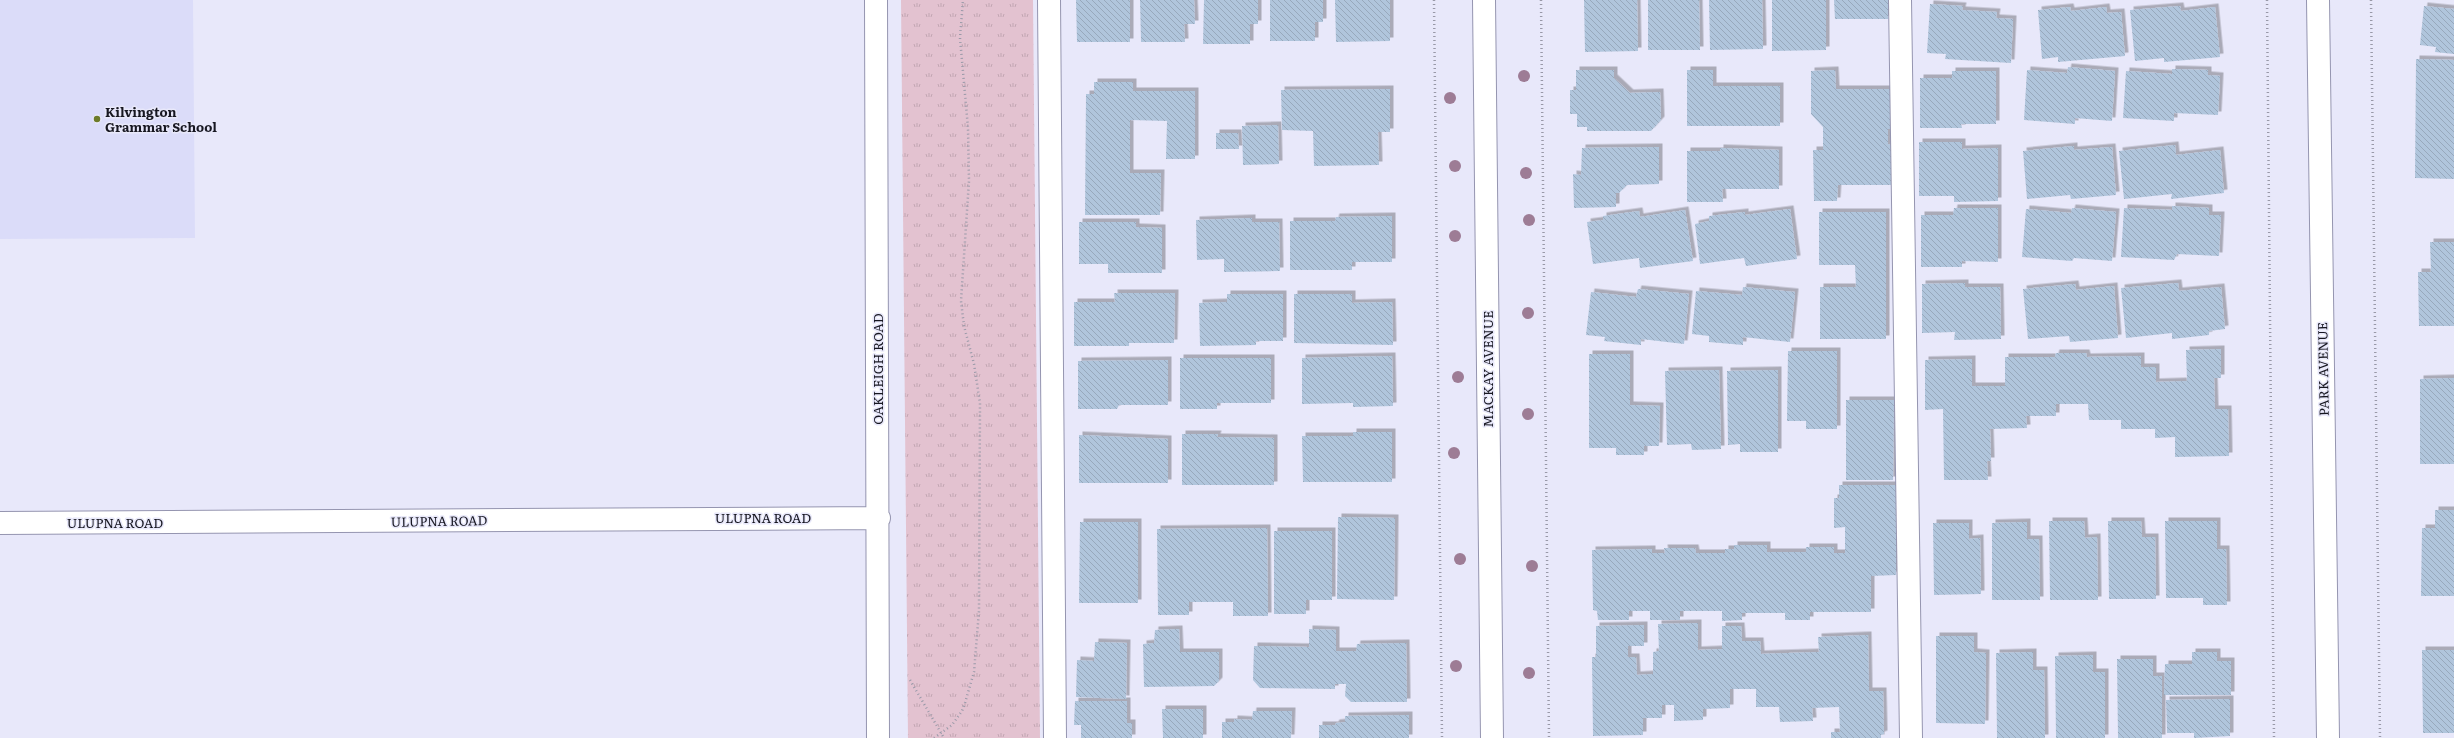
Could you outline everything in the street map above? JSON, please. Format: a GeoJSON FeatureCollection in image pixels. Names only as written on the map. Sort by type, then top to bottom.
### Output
{"type":"FeatureCollection","features":[{"type":"Feature","properties":{"kind":"street","name":"OAKLEIGH ROAD"},"geometry":{"type":"LineString","coordinates":[[876,0],[879,518],[878,738]]}},
{"type":"Feature","properties":{"kind":"street"},"geometry":{"type":"LineString","coordinates":[[1049,0],[1055,738]]}},
{"type":"Feature","properties":{"kind":"street","name":"MACKAY AVENUE"},"geometry":{"type":"LineString","coordinates":[[1484,0],[1492,738]]}},
{"type":"Feature","properties":{"kind":"street"},"geometry":{"type":"LineString","coordinates":[[1900,0],[1911,738]]}},
{"type":"Feature","properties":{"kind":"street","name":"PARK AVENUE"},"geometry":{"type":"LineString","coordinates":[[2318,0],[2328,738]]}},
{"type":"Feature","properties":{"kind":"street","name":"ULUPNA ROAD"},"geometry":{"type":"LineString","coordinates":[[0,523],[879,518]]}},
{"type":"Feature","properties":{"kind":"path"},"geometry":{"type":"LineString","coordinates":[[934,738],[952,725],[966,703],[974,672],[979,611],[980,403],[974,364],[964,326],[961,301],[969,181],[968,128],[960,38],[963,0]]}},
{"type":"Feature","properties":{"kind":"path"},"geometry":{"type":"LineString","coordinates":[[1434,0],[1442,738]]}},
{"type":"Feature","properties":{"kind":"path"},"geometry":{"type":"LineString","coordinates":[[1541,0],[1549,738]]}},
{"type":"Feature","properties":{"kind":"path"},"geometry":{"type":"LineString","coordinates":[[2267,0],[2274,738]]}},
{"type":"Feature","properties":{"kind":"path"},"geometry":{"type":"LineString","coordinates":[[2371,0],[2380,738]]}},
{"type":"Feature","properties":{"kind":"shaded area","name":"Kilvington Grammar School"},"geometry":{"type":"Polygon","coordinates":[[[0,0],[193,0],[195,238],[0,239],[0,0]]]}},
{"type":"Feature","properties":{"kind":"green space"},"geometry":{"type":"Polygon","coordinates":[[[901,0],[1033,0],[1040,738],[908,738],[901,0]]]}},
{"type":"Feature","properties":{"kind":"building"},"geometry":{"type":"Polygon","coordinates":[[[1076,0],[1130,0],[1130,42],[1077,42],[1076,0]]]}},
{"type":"Feature","properties":{"kind":"building"},"geometry":{"type":"Polygon","coordinates":[[[1140,0],[1194,0],[1195,24],[1184,24],[1185,42],[1141,42],[1140,0]]]}},
{"type":"Feature","properties":{"kind":"building"},"geometry":{"type":"Polygon","coordinates":[[[1204,0],[1258,0],[1258,24],[1250,24],[1250,44],[1203,44],[1204,0]]]}},
{"type":"Feature","properties":{"kind":"building"},"geometry":{"type":"Polygon","coordinates":[[[1270,0],[1323,0],[1323,22],[1315,22],[1315,41],[1270,41],[1270,0]]]}},
{"type":"Feature","properties":{"kind":"building"},"geometry":{"type":"Polygon","coordinates":[[[1335,0],[1390,0],[1390,41],[1336,42],[1335,0]]]}},
{"type":"Feature","properties":{"kind":"building"},"geometry":{"type":"Polygon","coordinates":[[[1584,0],[1637,0],[1638,51],[1585,52],[1584,0]]]}},
{"type":"Feature","properties":{"kind":"building"},"geometry":{"type":"Polygon","coordinates":[[[1648,0],[1699,0],[1700,50],[1648,50],[1648,0]]]}},
{"type":"Feature","properties":{"kind":"building"},"geometry":{"type":"Polygon","coordinates":[[[1709,0],[1762,0],[1763,49],[1710,50],[1709,0]]]}},
{"type":"Feature","properties":{"kind":"building"},"geometry":{"type":"Polygon","coordinates":[[[1772,0],[1826,0],[1826,50],[1772,51],[1772,0]]]}},
{"type":"Feature","properties":{"kind":"building"},"geometry":{"type":"Polygon","coordinates":[[[1834,0],[1888,0],[1888,19],[1835,19],[1834,0]]]}},
{"type":"Feature","properties":{"kind":"building"},"geometry":{"type":"Polygon","coordinates":[[[1930,4],[1963,6],[1962,10],[1997,12],[1996,18],[2013,19],[2011,63],[1945,59],[1946,54],[1927,53],[1930,4]]]}},
{"type":"Feature","properties":{"kind":"building"},"geometry":{"type":"Polygon","coordinates":[[[2180,6],[2181,11],[2215,7],[2220,57],[2164,62],[2164,58],[2135,61],[2130,10],[2180,6]]]}},
{"type":"Feature","properties":{"kind":"building"},"geometry":{"type":"Polygon","coordinates":[[[2424,6],[2454,9],[2454,54],[2435,52],[2436,47],[2420,45],[2424,6]]]}},
{"type":"Feature","properties":{"kind":"building"},"geometry":{"type":"Polygon","coordinates":[[[2070,7],[2071,11],[2106,7],[2107,13],[2121,12],[2125,56],[2058,62],[2058,57],[2042,59],[2038,10],[2070,7]]]}},
{"type":"Feature","properties":{"kind":"building"},"geometry":{"type":"Polygon","coordinates":[[[2416,59],[2454,60],[2454,179],[2415,178],[2416,59]]]}},
{"type":"Feature","properties":{"kind":"building"},"geometry":{"type":"Polygon","coordinates":[[[2068,67],[2115,71],[2112,121],[2075,118],[2075,124],[2024,120],[2027,70],[2067,73],[2068,67]]]}},
{"type":"Feature","properties":{"kind":"building"},"geometry":{"type":"Polygon","coordinates":[[[2172,69],[2208,70],[2208,75],[2220,76],[2218,115],[2174,113],[2174,121],[2123,118],[2126,71],[2172,74],[2172,69]]]}},
{"type":"Feature","properties":{"kind":"building"},"geometry":{"type":"Polygon","coordinates":[[[1576,70],[1614,70],[1614,78],[1630,93],[1660,92],[1661,120],[1651,131],[1587,131],[1587,127],[1577,127],[1577,114],[1570,114],[1570,90],[1576,90],[1576,70]]]}},
{"type":"Feature","properties":{"kind":"building"},"geometry":{"type":"Polygon","coordinates":[[[1687,70],[1713,70],[1713,86],[1780,86],[1780,126],[1687,126],[1687,70]]]}},
{"type":"Feature","properties":{"kind":"building"},"geometry":{"type":"Polygon","coordinates":[[[1835,70],[1836,89],[1892,89],[1893,129],[1888,129],[1888,144],[1893,145],[1893,185],[1838,185],[1837,201],[1814,201],[1813,150],[1823,150],[1823,127],[1811,114],[1811,71],[1835,70]]]}},
{"type":"Feature","properties":{"kind":"building"},"geometry":{"type":"Polygon","coordinates":[[[1952,71],[1996,71],[1996,124],[1961,124],[1962,128],[1920,128],[1920,78],[1952,78],[1952,71]]]}},
{"type":"Feature","properties":{"kind":"building"},"geometry":{"type":"Polygon","coordinates":[[[1094,82],[1133,82],[1133,91],[1195,91],[1195,159],[1166,159],[1167,121],[1130,120],[1130,173],[1161,173],[1160,215],[1085,215],[1086,94],[1094,94],[1094,82]]]}},
{"type":"Feature","properties":{"kind":"building"},"geometry":{"type":"Polygon","coordinates":[[[1390,89],[1390,132],[1378,132],[1379,165],[1314,166],[1313,131],[1282,130],[1281,90],[1390,89]]]}},
{"type":"Feature","properties":{"kind":"building"},"geometry":{"type":"Polygon","coordinates":[[[1278,125],[1279,164],[1243,165],[1242,126],[1278,125]]]}},
{"type":"Feature","properties":{"kind":"building"},"geometry":{"type":"Polygon","coordinates":[[[1216,133],[1238,133],[1239,149],[1216,149],[1216,133]]]}},
{"type":"Feature","properties":{"kind":"building"},"geometry":{"type":"Polygon","coordinates":[[[1919,142],[1962,142],[1962,149],[1998,148],[1998,201],[1954,202],[1954,196],[1919,196],[1919,142]]]}},
{"type":"Feature","properties":{"kind":"building"},"geometry":{"type":"Polygon","coordinates":[[[2175,145],[2176,155],[2220,150],[2224,193],[2171,199],[2172,194],[2124,199],[2119,151],[2175,145]]]}},
{"type":"Feature","properties":{"kind":"building"},"geometry":{"type":"Polygon","coordinates":[[[2074,146],[2074,150],[2112,147],[2116,195],[2071,199],[2070,195],[2027,199],[2023,151],[2074,146]]]}},
{"type":"Feature","properties":{"kind":"building"},"geometry":{"type":"Polygon","coordinates":[[[1659,147],[1659,184],[1627,185],[1619,193],[1616,193],[1616,207],[1574,208],[1573,174],[1581,175],[1582,148],[1659,147]]]}},
{"type":"Feature","properties":{"kind":"building"},"geometry":{"type":"Polygon","coordinates":[[[1720,148],[1779,150],[1779,189],[1722,189],[1723,202],[1687,202],[1687,151],[1720,151],[1720,148]]]}},
{"type":"Feature","properties":{"kind":"building"},"geometry":{"type":"Polygon","coordinates":[[[2172,206],[2209,208],[2209,215],[2221,215],[2219,256],[2177,254],[2174,260],[2121,257],[2124,208],[2172,210],[2172,206]]]}},
{"type":"Feature","properties":{"kind":"building"},"geometry":{"type":"Polygon","coordinates":[[[1954,208],[1998,208],[1998,262],[1962,261],[1962,267],[1921,267],[1921,215],[1953,215],[1954,208]]]}},
{"type":"Feature","properties":{"kind":"building"},"geometry":{"type":"Polygon","coordinates":[[[2072,208],[2116,212],[2112,261],[2074,258],[2072,261],[2022,257],[2026,209],[2071,213],[2072,208]]]}},
{"type":"Feature","properties":{"kind":"building"},"geometry":{"type":"Polygon","coordinates":[[[1790,209],[1797,259],[1746,266],[1744,258],[1700,264],[1695,224],[1709,221],[1709,216],[1745,212],[1745,215],[1790,209]]]}},
{"type":"Feature","properties":{"kind":"building"},"geometry":{"type":"Polygon","coordinates":[[[1685,210],[1693,261],[1640,268],[1639,258],[1593,264],[1587,222],[1603,220],[1603,216],[1639,211],[1640,217],[1685,210]]]}},
{"type":"Feature","properties":{"kind":"building"},"geometry":{"type":"Polygon","coordinates":[[[1819,212],[1886,212],[1886,339],[1820,339],[1820,287],[1856,287],[1855,265],[1819,265],[1819,212]]]}},
{"type":"Feature","properties":{"kind":"building"},"geometry":{"type":"Polygon","coordinates":[[[1392,216],[1392,262],[1352,262],[1352,270],[1290,270],[1290,221],[1335,221],[1336,217],[1392,216]]]}},
{"type":"Feature","properties":{"kind":"building"},"geometry":{"type":"Polygon","coordinates":[[[1252,218],[1252,222],[1279,222],[1280,271],[1224,272],[1224,259],[1197,260],[1196,220],[1252,218]]]}},
{"type":"Feature","properties":{"kind":"building"},"geometry":{"type":"Polygon","coordinates":[[[1079,222],[1136,222],[1136,227],[1162,228],[1162,273],[1108,273],[1108,264],[1079,264],[1079,222]]]}},
{"type":"Feature","properties":{"kind":"building"},"geometry":{"type":"Polygon","coordinates":[[[2430,242],[2454,242],[2454,326],[2419,326],[2418,272],[2431,272],[2430,242]]]}},
{"type":"Feature","properties":{"kind":"building"},"geometry":{"type":"Polygon","coordinates":[[[1965,283],[1965,287],[2000,287],[2001,339],[1954,340],[1955,332],[1922,333],[1922,284],[1965,283]]]}},
{"type":"Feature","properties":{"kind":"building"},"geometry":{"type":"Polygon","coordinates":[[[2178,283],[2179,291],[2221,287],[2225,329],[2209,331],[2209,335],[2172,339],[2172,333],[2126,338],[2121,288],[2178,283]]]}},
{"type":"Feature","properties":{"kind":"building"},"geometry":{"type":"Polygon","coordinates":[[[2075,284],[2076,290],[2114,286],[2118,338],[2070,342],[2069,336],[2028,339],[2023,289],[2075,284]]]}},
{"type":"Feature","properties":{"kind":"building"},"geometry":{"type":"Polygon","coordinates":[[[1743,287],[1795,292],[1790,342],[1743,337],[1743,345],[1709,342],[1709,336],[1692,334],[1696,291],[1742,295],[1743,287]]]}},
{"type":"Feature","properties":{"kind":"building"},"geometry":{"type":"Polygon","coordinates":[[[1638,289],[1689,294],[1684,344],[1641,339],[1641,345],[1604,341],[1605,337],[1586,335],[1591,292],[1636,297],[1638,289]]]}},
{"type":"Feature","properties":{"kind":"building"},"geometry":{"type":"Polygon","coordinates":[[[1114,293],[1175,293],[1174,343],[1129,343],[1129,346],[1074,346],[1074,302],[1115,302],[1114,293]]]}},
{"type":"Feature","properties":{"kind":"building"},"geometry":{"type":"Polygon","coordinates":[[[1227,294],[1283,294],[1283,341],[1256,341],[1256,345],[1200,346],[1199,303],[1227,302],[1227,294]]]}},
{"type":"Feature","properties":{"kind":"building"},"geometry":{"type":"Polygon","coordinates":[[[1294,294],[1352,294],[1352,303],[1392,302],[1393,345],[1294,343],[1294,294]]]}},
{"type":"Feature","properties":{"kind":"building"},"geometry":{"type":"Polygon","coordinates":[[[2221,349],[2221,378],[2214,378],[2215,409],[2228,409],[2229,456],[2175,457],[2175,437],[2155,438],[2155,429],[2121,429],[2121,420],[2089,420],[2088,404],[2056,404],[2056,416],[2026,416],[2027,428],[1990,429],[1991,461],[1987,461],[1988,480],[1944,480],[1943,409],[1925,410],[1925,360],[1972,359],[1972,386],[2005,386],[2005,357],[2055,357],[2056,353],[2086,353],[2087,357],[2141,356],[2141,367],[2156,367],[2156,382],[2187,381],[2186,350],[2221,349]]]}},
{"type":"Feature","properties":{"kind":"building"},"geometry":{"type":"Polygon","coordinates":[[[1788,351],[1837,351],[1837,429],[1806,429],[1806,421],[1787,421],[1788,351]]]}},
{"type":"Feature","properties":{"kind":"building"},"geometry":{"type":"Polygon","coordinates":[[[1589,354],[1630,354],[1630,405],[1660,406],[1659,446],[1644,446],[1644,455],[1616,455],[1616,448],[1589,448],[1589,354]]]}},
{"type":"Feature","properties":{"kind":"building"},"geometry":{"type":"Polygon","coordinates":[[[1392,356],[1393,406],[1353,407],[1353,403],[1302,404],[1302,358],[1392,356]]]}},
{"type":"Feature","properties":{"kind":"building"},"geometry":{"type":"Polygon","coordinates":[[[1180,358],[1271,358],[1271,403],[1217,403],[1217,409],[1180,409],[1180,358]]]}},
{"type":"Feature","properties":{"kind":"building"},"geometry":{"type":"Polygon","coordinates":[[[1168,360],[1168,405],[1119,405],[1117,409],[1078,409],[1078,361],[1168,360]]]}},
{"type":"Feature","properties":{"kind":"building"},"geometry":{"type":"Polygon","coordinates":[[[1719,370],[1721,449],[1692,450],[1691,444],[1667,445],[1665,371],[1719,370]]]}},
{"type":"Feature","properties":{"kind":"building"},"geometry":{"type":"Polygon","coordinates":[[[1778,370],[1778,452],[1740,452],[1740,444],[1728,445],[1727,371],[1778,370]]]}},
{"type":"Feature","properties":{"kind":"building"},"geometry":{"type":"Polygon","coordinates":[[[2454,378],[2454,464],[2420,464],[2420,379],[2454,378]]]}},
{"type":"Feature","properties":{"kind":"building"},"geometry":{"type":"Polygon","coordinates":[[[1846,400],[1894,400],[1893,480],[1846,480],[1846,400]]]}},
{"type":"Feature","properties":{"kind":"building"},"geometry":{"type":"Polygon","coordinates":[[[1353,432],[1392,432],[1392,482],[1303,482],[1302,436],[1353,436],[1353,432]]]}},
{"type":"Feature","properties":{"kind":"building"},"geometry":{"type":"Polygon","coordinates":[[[1182,434],[1218,434],[1217,437],[1274,438],[1274,485],[1182,485],[1182,434]]]}},
{"type":"Feature","properties":{"kind":"building"},"geometry":{"type":"Polygon","coordinates":[[[1079,435],[1168,439],[1168,483],[1079,483],[1079,435]]]}},
{"type":"Feature","properties":{"kind":"building"},"geometry":{"type":"Polygon","coordinates":[[[1839,485],[1896,485],[1896,575],[1871,576],[1871,612],[1810,612],[1810,620],[1785,620],[1785,613],[1742,613],[1742,620],[1722,621],[1722,611],[1680,611],[1680,620],[1650,620],[1650,611],[1629,611],[1629,620],[1598,620],[1597,611],[1593,610],[1592,550],[1652,549],[1652,553],[1665,553],[1664,548],[1695,548],[1696,553],[1725,553],[1725,549],[1734,549],[1734,545],[1767,545],[1767,552],[1806,552],[1806,547],[1834,547],[1834,553],[1845,553],[1845,527],[1834,528],[1834,498],[1839,498],[1839,485]]]}},
{"type":"Feature","properties":{"kind":"building"},"geometry":{"type":"Polygon","coordinates":[[[2435,510],[2454,510],[2454,596],[2421,596],[2422,528],[2435,528],[2435,510]]]}},
{"type":"Feature","properties":{"kind":"building"},"geometry":{"type":"Polygon","coordinates":[[[1338,517],[1395,518],[1394,600],[1337,599],[1338,517]]]}},
{"type":"Feature","properties":{"kind":"building"},"geometry":{"type":"Polygon","coordinates":[[[2049,521],[2084,521],[2085,538],[2097,537],[2098,600],[2050,600],[2049,521]]]}},
{"type":"Feature","properties":{"kind":"building"},"geometry":{"type":"Polygon","coordinates":[[[2108,521],[2141,521],[2142,537],[2155,537],[2156,599],[2109,599],[2108,521]]]}},
{"type":"Feature","properties":{"kind":"building"},"geometry":{"type":"Polygon","coordinates":[[[2165,521],[2217,521],[2217,549],[2226,549],[2227,605],[2203,605],[2203,598],[2166,598],[2165,521]]]}},
{"type":"Feature","properties":{"kind":"building"},"geometry":{"type":"Polygon","coordinates":[[[1080,522],[1138,522],[1138,603],[1079,603],[1080,522]]]}},
{"type":"Feature","properties":{"kind":"building"},"geometry":{"type":"Polygon","coordinates":[[[2027,522],[2027,539],[2039,539],[2040,600],[1992,600],[1992,523],[2027,522]]]}},
{"type":"Feature","properties":{"kind":"building"},"geometry":{"type":"Polygon","coordinates":[[[1933,523],[1969,523],[1969,539],[1980,538],[1981,594],[1934,595],[1933,523]]]}},
{"type":"Feature","properties":{"kind":"building"},"geometry":{"type":"Polygon","coordinates":[[[1267,528],[1268,616],[1233,616],[1233,602],[1189,602],[1189,615],[1158,615],[1157,529],[1267,528]]]}},
{"type":"Feature","properties":{"kind":"building"},"geometry":{"type":"Polygon","coordinates":[[[1274,531],[1332,531],[1332,600],[1306,600],[1306,614],[1274,614],[1274,531]]]}},
{"type":"Feature","properties":{"kind":"building"},"geometry":{"type":"Polygon","coordinates":[[[1698,623],[1698,650],[1722,649],[1722,626],[1741,626],[1742,641],[1760,641],[1761,654],[1819,652],[1818,637],[1868,635],[1869,691],[1883,691],[1884,734],[1881,735],[1881,738],[1831,738],[1831,732],[1840,732],[1839,707],[1812,708],[1813,721],[1780,722],[1779,707],[1756,707],[1756,689],[1730,689],[1730,708],[1703,709],[1703,720],[1674,721],[1674,705],[1662,705],[1662,718],[1643,718],[1643,735],[1593,736],[1592,657],[1596,657],[1596,626],[1644,625],[1644,646],[1628,646],[1628,657],[1636,657],[1637,675],[1653,674],[1653,652],[1659,651],[1658,624],[1698,623]]]}},
{"type":"Feature","properties":{"kind":"building"},"geometry":{"type":"Polygon","coordinates":[[[1179,629],[1180,652],[1219,652],[1219,681],[1214,686],[1144,687],[1143,644],[1154,643],[1155,630],[1179,629]]]}},
{"type":"Feature","properties":{"kind":"building"},"geometry":{"type":"Polygon","coordinates":[[[1309,629],[1336,630],[1336,651],[1356,651],[1357,644],[1406,643],[1407,702],[1351,702],[1345,696],[1346,684],[1335,684],[1335,689],[1260,688],[1253,680],[1254,646],[1309,647],[1309,629]]]}},
{"type":"Feature","properties":{"kind":"building"},"geometry":{"type":"Polygon","coordinates":[[[1936,636],[1974,636],[1974,652],[1986,653],[1985,724],[1936,723],[1936,636]]]}},
{"type":"Feature","properties":{"kind":"building"},"geometry":{"type":"Polygon","coordinates":[[[1095,642],[1127,643],[1126,699],[1076,697],[1077,660],[1094,661],[1095,642]]]}},
{"type":"Feature","properties":{"kind":"building"},"geometry":{"type":"Polygon","coordinates":[[[2422,650],[2454,650],[2454,733],[2423,733],[2422,650]]]}},
{"type":"Feature","properties":{"kind":"building"},"geometry":{"type":"Polygon","coordinates":[[[2033,652],[2033,670],[2044,670],[2045,738],[1997,738],[1996,653],[2033,652]]]}},
{"type":"Feature","properties":{"kind":"building"},"geometry":{"type":"Polygon","coordinates":[[[2192,652],[2217,652],[2217,661],[2231,661],[2231,695],[2164,695],[2165,664],[2192,664],[2192,652]]]}},
{"type":"Feature","properties":{"kind":"building"},"geometry":{"type":"Polygon","coordinates":[[[2093,655],[2093,672],[2105,672],[2105,738],[2056,738],[2055,656],[2093,655]]]}},
{"type":"Feature","properties":{"kind":"building"},"geometry":{"type":"Polygon","coordinates":[[[2117,659],[2153,659],[2153,676],[2162,676],[2162,738],[2118,738],[2117,659]]]}},
{"type":"Feature","properties":{"kind":"building"},"geometry":{"type":"Polygon","coordinates":[[[2230,699],[2230,736],[2194,738],[2194,733],[2167,733],[2166,700],[2230,699]]]}},
{"type":"Feature","properties":{"kind":"building"},"geometry":{"type":"Polygon","coordinates":[[[1075,701],[1127,701],[1127,723],[1132,723],[1132,738],[1081,738],[1081,725],[1074,725],[1075,701]]]}},
{"type":"Feature","properties":{"kind":"building"},"geometry":{"type":"Polygon","coordinates":[[[1162,709],[1203,709],[1203,738],[1163,738],[1162,709]]]}},
{"type":"Feature","properties":{"kind":"building"},"geometry":{"type":"Polygon","coordinates":[[[1253,711],[1292,711],[1291,738],[1222,738],[1222,722],[1234,722],[1234,719],[1252,720],[1253,711]]]}},
{"type":"Feature","properties":{"kind":"building"},"geometry":{"type":"Polygon","coordinates":[[[1409,715],[1409,738],[1319,738],[1319,725],[1335,725],[1336,723],[1345,722],[1345,716],[1409,715]]]}},
{"type":"Feature","properties":{"kind":"place","name":"Kilvington Grammar School"},"geometry":{"type":"Point","coordinates":[97,119]}}]}
